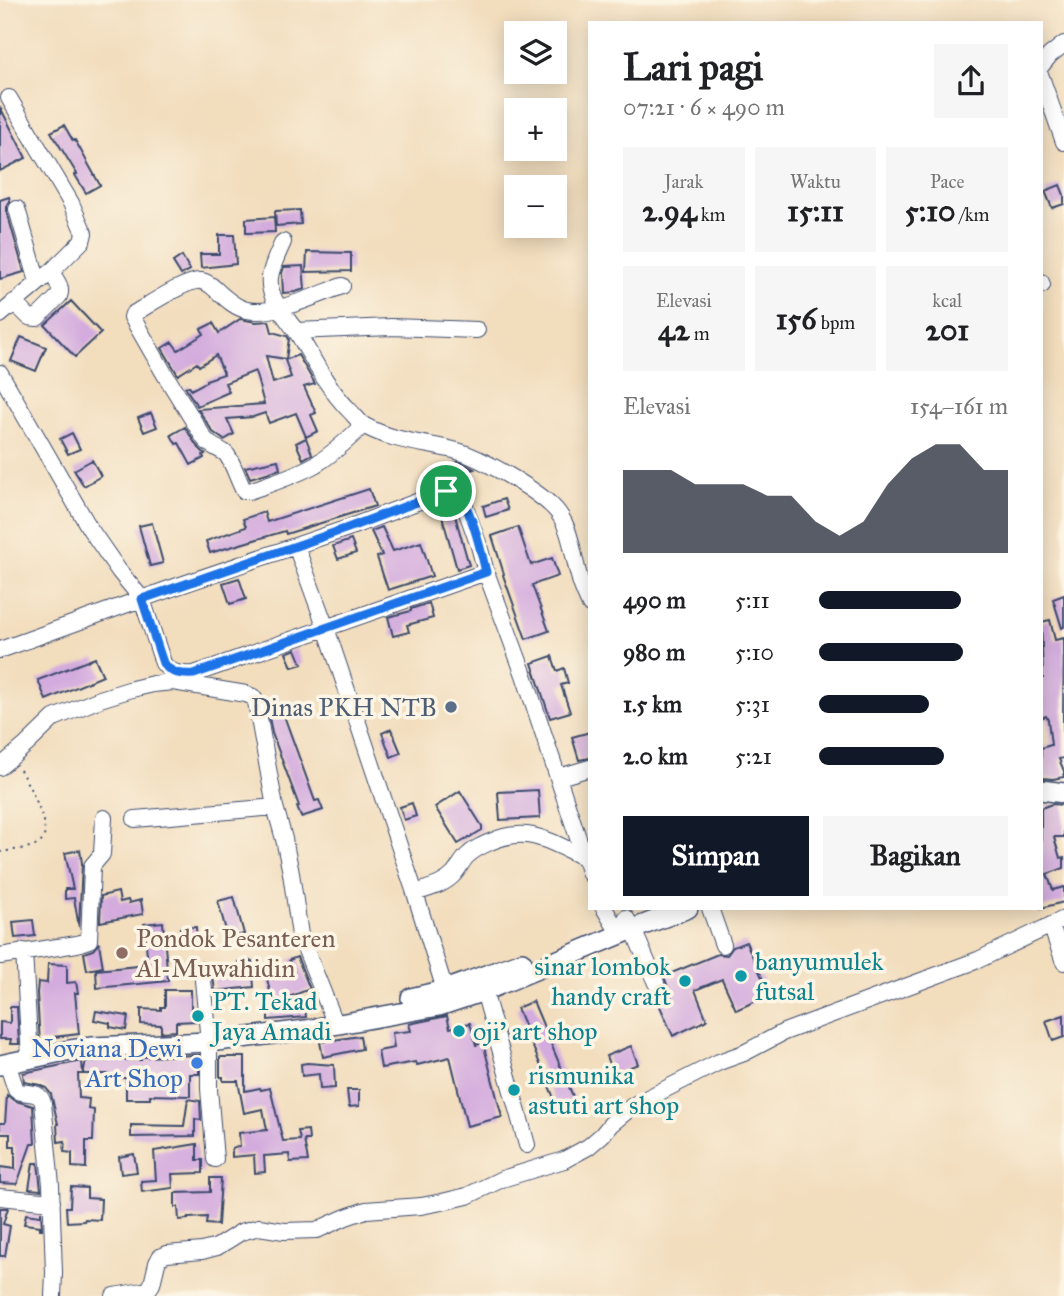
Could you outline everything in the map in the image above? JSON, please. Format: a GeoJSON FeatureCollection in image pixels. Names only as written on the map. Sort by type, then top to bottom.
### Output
{"type":"FeatureCollection","features":[{"type":"Feature","properties":{"kind":"main road"},"geometry":{"type":"LineString","coordinates":[[1043,790],[1064,793]]}},
{"type":"Feature","properties":{"kind":"main road"},"geometry":{"type":"LineString","coordinates":[[439,996],[648,910]]}},
{"type":"Feature","properties":{"kind":"main road"},"geometry":{"type":"LineString","coordinates":[[4,1064],[70,1050],[209,1042],[306,1030],[439,996],[484,991],[619,923],[679,910]]}},
{"type":"Feature","properties":{"kind":"street"},"geometry":{"type":"LineString","coordinates":[[1043,64],[1064,44]]}},
{"type":"Feature","properties":{"kind":"street"},"geometry":{"type":"LineString","coordinates":[[1043,83],[1064,142]]}},
{"type":"Feature","properties":{"kind":"street"},"geometry":{"type":"LineString","coordinates":[[0,314],[82,241],[83,233],[71,203],[9,98]]}},
{"type":"Feature","properties":{"kind":"street"},"geometry":{"type":"LineString","coordinates":[[14,302],[29,317],[37,318],[61,292],[60,287],[44,277],[17,209]]}},
{"type":"Feature","properties":{"kind":"street"},"geometry":{"type":"LineString","coordinates":[[283,242],[270,278],[271,290],[279,308],[335,394],[363,425],[406,441],[469,455],[542,498],[555,509],[565,525],[588,600]]}},
{"type":"Feature","properties":{"kind":"street"},"geometry":{"type":"LineString","coordinates":[[342,286],[279,308],[248,311],[199,280],[182,286],[132,317],[204,438],[214,448],[226,454],[245,492],[297,474],[318,463],[363,425]]}},
{"type":"Feature","properties":{"kind":"street"},"geometry":{"type":"LineString","coordinates":[[296,331],[391,327],[477,330]]}},
{"type":"Feature","properties":{"kind":"street"},"geometry":{"type":"LineString","coordinates":[[0,373],[90,529],[119,571],[163,663],[170,670],[181,674],[194,674],[486,572]]}},
{"type":"Feature","properties":{"kind":"street"},"geometry":{"type":"LineString","coordinates":[[0,650],[446,491],[454,491],[463,500],[588,869]]}},
{"type":"Feature","properties":{"kind":"street"},"geometry":{"type":"LineString","coordinates":[[296,546],[415,893],[439,996]]}},
{"type":"Feature","properties":{"kind":"street"},"geometry":{"type":"LineString","coordinates":[[0,767],[54,718],[132,689],[173,682],[253,697],[289,862],[300,935],[335,1021]]}},
{"type":"Feature","properties":{"kind":"street"},"geometry":{"type":"LineString","coordinates":[[559,777],[588,769]]}},
{"type":"Feature","properties":{"kind":"street"},"geometry":{"type":"LineString","coordinates":[[135,819],[275,807]]}},
{"type":"Feature","properties":{"kind":"street"},"geometry":{"type":"LineString","coordinates":[[0,957],[77,944],[89,939],[92,866],[102,855],[104,818]]}},
{"type":"Feature","properties":{"kind":"street"},"geometry":{"type":"LineString","coordinates":[[415,893],[443,883],[474,849],[513,834],[540,837],[583,857]]}},
{"type":"Feature","properties":{"kind":"street"},"geometry":{"type":"LineString","coordinates":[[711,910],[723,945]]}},
{"type":"Feature","properties":{"kind":"street"},"geometry":{"type":"LineString","coordinates":[[114,1296],[148,1290],[160,1257],[167,1254],[217,1247],[241,1232],[259,1227],[285,1231],[317,1230],[366,1210],[442,1202],[467,1196],[502,1179],[564,1160],[588,1147],[634,1105],[710,1066],[744,1053],[784,1032],[978,960],[1057,922],[1064,962]]}},
{"type":"Feature","properties":{"kind":"street"},"geometry":{"type":"LineString","coordinates":[[619,923],[656,983]]}},
{"type":"Feature","properties":{"kind":"street"},"geometry":{"type":"LineString","coordinates":[[24,951],[30,1059]]}},
{"type":"Feature","properties":{"kind":"street"},"geometry":{"type":"LineString","coordinates":[[202,970],[215,1159]]}},
{"type":"Feature","properties":{"kind":"street"},"geometry":{"type":"LineString","coordinates":[[484,991],[527,1146]]}},
{"type":"Feature","properties":{"kind":"street"},"geometry":{"type":"LineString","coordinates":[[4,1064],[16,1090],[35,1093],[42,1101],[52,1202],[52,1296]]}},
{"type":"Feature","properties":{"kind":"street"},"geometry":{"type":"LineString","coordinates":[[0,1197],[52,1202]]}},
{"type":"Feature","properties":{"kind":"path"},"geometry":{"type":"LineString","coordinates":[[0,852],[39,844],[44,838],[40,807],[13,756]]}},
{"type":"Feature","properties":{"kind":"building"},"geometry":{"type":"Polygon","coordinates":[[[0,107],[26,158],[0,171],[0,107]]]}},
{"type":"Feature","properties":{"kind":"building"},"geometry":{"type":"Polygon","coordinates":[[[64,125],[100,185],[86,193],[51,132],[64,125]]]}},
{"type":"Feature","properties":{"kind":"building"},"geometry":{"type":"Polygon","coordinates":[[[1060,185],[1064,204],[1052,208],[1045,191],[1060,185]]]}},
{"type":"Feature","properties":{"kind":"building"},"geometry":{"type":"Polygon","coordinates":[[[9,197],[7,212],[24,272],[0,279],[0,200],[9,197]]]}},
{"type":"Feature","properties":{"kind":"building"},"geometry":{"type":"Polygon","coordinates":[[[300,210],[301,224],[276,226],[275,211],[300,210]]]}},
{"type":"Feature","properties":{"kind":"building"},"geometry":{"type":"Polygon","coordinates":[[[274,217],[275,232],[246,233],[246,219],[274,217]]]}},
{"type":"Feature","properties":{"kind":"building"},"geometry":{"type":"Polygon","coordinates":[[[219,235],[234,235],[236,264],[201,268],[200,254],[219,254],[219,235]]]}},
{"type":"Feature","properties":{"kind":"building"},"geometry":{"type":"Polygon","coordinates":[[[307,252],[351,253],[351,271],[306,272],[307,252]]]}},
{"type":"Feature","properties":{"kind":"building"},"geometry":{"type":"Polygon","coordinates":[[[182,256],[190,270],[181,275],[173,262],[182,256]]]}},
{"type":"Feature","properties":{"kind":"building"},"geometry":{"type":"Polygon","coordinates":[[[303,266],[305,289],[283,293],[284,267],[303,266]]]}},
{"type":"Feature","properties":{"kind":"building"},"geometry":{"type":"Polygon","coordinates":[[[71,301],[101,333],[75,357],[45,325],[71,301]]]}},
{"type":"Feature","properties":{"kind":"building"},"geometry":{"type":"Polygon","coordinates":[[[240,319],[269,321],[272,332],[287,336],[289,339],[286,359],[266,356],[273,383],[291,377],[285,360],[298,355],[315,384],[304,387],[316,413],[311,415],[318,431],[306,437],[296,413],[269,423],[265,413],[227,419],[234,434],[224,440],[213,432],[198,409],[264,404],[255,371],[225,383],[229,392],[197,406],[185,387],[189,386],[191,390],[206,380],[224,374],[216,355],[178,375],[162,348],[172,342],[178,350],[204,334],[201,329],[213,323],[219,333],[240,319]]]}},
{"type":"Feature","properties":{"kind":"building"},"geometry":{"type":"Polygon","coordinates":[[[21,337],[46,347],[36,371],[11,361],[21,337]]]}},
{"type":"Feature","properties":{"kind":"building"},"geometry":{"type":"Polygon","coordinates":[[[151,413],[157,427],[144,432],[138,418],[151,413]]]}},
{"type":"Feature","properties":{"kind":"building"},"geometry":{"type":"Polygon","coordinates":[[[185,427],[205,454],[204,458],[191,465],[179,443],[176,444],[171,435],[185,427]]]}},
{"type":"Feature","properties":{"kind":"building"},"geometry":{"type":"Polygon","coordinates":[[[72,433],[80,449],[68,454],[60,439],[72,433]]]}},
{"type":"Feature","properties":{"kind":"building"},"geometry":{"type":"Polygon","coordinates":[[[306,438],[312,454],[303,459],[296,443],[306,438]]]}},
{"type":"Feature","properties":{"kind":"building"},"geometry":{"type":"Polygon","coordinates":[[[92,460],[101,476],[84,486],[74,470],[92,460]]]}},
{"type":"Feature","properties":{"kind":"building"},"geometry":{"type":"Polygon","coordinates":[[[278,460],[280,469],[250,478],[245,467],[278,460]]]}},
{"type":"Feature","properties":{"kind":"building"},"geometry":{"type":"Polygon","coordinates":[[[458,462],[474,469],[455,475],[451,465],[458,462]]]}},
{"type":"Feature","properties":{"kind":"building"},"geometry":{"type":"Polygon","coordinates":[[[369,489],[375,506],[286,534],[285,531],[210,553],[206,541],[246,527],[243,519],[264,512],[267,522],[369,489]]]}},
{"type":"Feature","properties":{"kind":"building"},"geometry":{"type":"Polygon","coordinates":[[[504,499],[508,510],[486,517],[483,506],[504,499]]]}},
{"type":"Feature","properties":{"kind":"building"},"geometry":{"type":"Polygon","coordinates":[[[454,512],[469,565],[457,569],[442,516],[454,512]]]}},
{"type":"Feature","properties":{"kind":"building"},"geometry":{"type":"Polygon","coordinates":[[[152,523],[163,563],[150,566],[139,526],[152,523]]]}},
{"type":"Feature","properties":{"kind":"building"},"geometry":{"type":"Polygon","coordinates":[[[382,527],[393,551],[421,542],[432,576],[388,590],[377,557],[382,555],[371,531],[382,527]]]}},
{"type":"Feature","properties":{"kind":"building"},"geometry":{"type":"Polygon","coordinates":[[[518,527],[531,565],[552,558],[558,576],[532,585],[549,631],[526,639],[492,536],[518,527]]]}},
{"type":"Feature","properties":{"kind":"building"},"geometry":{"type":"Polygon","coordinates":[[[351,540],[356,553],[338,559],[333,546],[351,540]]]}},
{"type":"Feature","properties":{"kind":"building"},"geometry":{"type":"Polygon","coordinates":[[[239,578],[246,599],[230,604],[223,583],[239,578]]]}},
{"type":"Feature","properties":{"kind":"building"},"geometry":{"type":"Polygon","coordinates":[[[1064,595],[1064,627],[1062,628],[1053,599],[1064,595]]]}},
{"type":"Feature","properties":{"kind":"building"},"geometry":{"type":"Polygon","coordinates":[[[429,603],[433,618],[407,625],[409,632],[393,636],[388,617],[429,603]]]}},
{"type":"Feature","properties":{"kind":"building"},"geometry":{"type":"Polygon","coordinates":[[[1050,620],[1055,640],[1064,638],[1064,758],[1059,759],[1064,777],[1053,779],[1043,778],[1043,747],[1051,745],[1048,720],[1046,716],[1043,717],[1043,622],[1050,620]]]}},
{"type":"Feature","properties":{"kind":"building"},"geometry":{"type":"Polygon","coordinates":[[[296,649],[302,664],[292,667],[286,653],[296,649]]]}},
{"type":"Feature","properties":{"kind":"building"},"geometry":{"type":"Polygon","coordinates":[[[552,656],[557,671],[564,668],[568,683],[561,685],[570,712],[550,718],[532,663],[552,656]]]}},
{"type":"Feature","properties":{"kind":"building"},"geometry":{"type":"Polygon","coordinates":[[[95,658],[103,676],[46,700],[38,680],[95,658]]]}},
{"type":"Feature","properties":{"kind":"building"},"geometry":{"type":"Polygon","coordinates":[[[283,713],[315,801],[319,800],[323,810],[301,817],[269,717],[283,713]]]}},
{"type":"Feature","properties":{"kind":"building"},"geometry":{"type":"Polygon","coordinates":[[[391,729],[401,753],[391,757],[382,733],[391,729]]]}},
{"type":"Feature","properties":{"kind":"building"},"geometry":{"type":"Polygon","coordinates":[[[588,733],[588,758],[579,760],[572,737],[588,733]]]}},
{"type":"Feature","properties":{"kind":"building"},"geometry":{"type":"Polygon","coordinates":[[[538,790],[540,818],[500,820],[498,792],[538,790]]]}},
{"type":"Feature","properties":{"kind":"building"},"geometry":{"type":"Polygon","coordinates":[[[460,791],[482,830],[458,844],[435,807],[460,791]]]}},
{"type":"Feature","properties":{"kind":"building"},"geometry":{"type":"Polygon","coordinates":[[[412,803],[416,816],[404,820],[400,807],[412,803]]]}},
{"type":"Feature","properties":{"kind":"building"},"geometry":{"type":"Polygon","coordinates":[[[1052,804],[1064,805],[1064,837],[1054,837],[1060,858],[1064,857],[1064,868],[1047,874],[1053,890],[1064,887],[1064,902],[1043,907],[1043,807],[1052,804]]]}},
{"type":"Feature","properties":{"kind":"building"},"geometry":{"type":"Polygon","coordinates":[[[80,850],[82,863],[79,927],[74,898],[65,899],[65,889],[73,889],[65,853],[80,850]]]}},
{"type":"Feature","properties":{"kind":"building"},"geometry":{"type":"Polygon","coordinates":[[[118,892],[120,902],[141,900],[143,914],[100,922],[101,896],[118,892]]]}},
{"type":"Feature","properties":{"kind":"building"},"geometry":{"type":"Polygon","coordinates":[[[234,897],[244,934],[228,938],[218,901],[234,897]]]}},
{"type":"Feature","properties":{"kind":"building"},"geometry":{"type":"Polygon","coordinates":[[[33,920],[35,936],[15,938],[13,922],[33,920]]]}},
{"type":"Feature","properties":{"kind":"building"},"geometry":{"type":"Polygon","coordinates":[[[163,922],[168,981],[97,988],[96,970],[148,965],[144,924],[163,922]]]}},
{"type":"Feature","properties":{"kind":"building"},"geometry":{"type":"Polygon","coordinates":[[[196,927],[197,942],[182,943],[180,928],[196,927]]]}},
{"type":"Feature","properties":{"kind":"building"},"geometry":{"type":"Polygon","coordinates":[[[746,942],[770,995],[736,1010],[722,979],[695,990],[707,1020],[673,1036],[659,1004],[672,999],[664,976],[718,954],[727,955],[733,947],[746,942]]]}},
{"type":"Feature","properties":{"kind":"building"},"geometry":{"type":"Polygon","coordinates":[[[99,943],[103,967],[87,970],[84,953],[93,950],[99,943]]]}},
{"type":"Feature","properties":{"kind":"building"},"geometry":{"type":"Polygon","coordinates":[[[297,957],[310,989],[273,1003],[267,979],[294,973],[289,960],[297,957]]]}},
{"type":"Feature","properties":{"kind":"building"},"geometry":{"type":"Polygon","coordinates":[[[252,961],[254,987],[215,991],[212,969],[238,969],[238,962],[252,961]]]}},
{"type":"Feature","properties":{"kind":"building"},"geometry":{"type":"Polygon","coordinates":[[[48,964],[67,965],[67,983],[76,982],[79,1034],[54,1037],[54,1041],[40,1043],[38,982],[47,983],[48,964]]]}},
{"type":"Feature","properties":{"kind":"building"},"geometry":{"type":"Polygon","coordinates":[[[165,990],[191,990],[191,1011],[195,1011],[196,1021],[176,1022],[176,1031],[161,1032],[161,1025],[141,1024],[141,1009],[161,1010],[161,1007],[165,1007],[165,990]]]}},
{"type":"Feature","properties":{"kind":"building"},"geometry":{"type":"Polygon","coordinates":[[[533,1001],[575,1101],[558,1108],[517,1008],[533,1001]]]}},
{"type":"Feature","properties":{"kind":"building"},"geometry":{"type":"Polygon","coordinates":[[[10,1007],[17,1007],[19,1044],[10,1044],[11,1039],[0,1039],[0,1022],[10,1023],[10,1007]]]}},
{"type":"Feature","properties":{"kind":"building"},"geometry":{"type":"Polygon","coordinates":[[[305,1008],[306,1017],[268,1020],[268,1011],[305,1008]]]}},
{"type":"Feature","properties":{"kind":"building"},"geometry":{"type":"Polygon","coordinates":[[[96,1011],[128,1016],[126,1030],[94,1020],[96,1011]]]}},
{"type":"Feature","properties":{"kind":"building"},"geometry":{"type":"Polygon","coordinates":[[[1064,1015],[1064,1037],[1053,1041],[1046,1021],[1064,1015]]]}},
{"type":"Feature","properties":{"kind":"building"},"geometry":{"type":"Polygon","coordinates":[[[447,1016],[450,1028],[470,1023],[476,1045],[483,1043],[502,1117],[467,1126],[450,1057],[417,1065],[416,1062],[381,1068],[378,1051],[394,1048],[392,1033],[411,1031],[409,1024],[447,1016]]]}},
{"type":"Feature","properties":{"kind":"building"},"geometry":{"type":"Polygon","coordinates":[[[360,1036],[362,1049],[323,1057],[320,1042],[360,1036]]]}},
{"type":"Feature","properties":{"kind":"building"},"geometry":{"type":"Polygon","coordinates":[[[631,1046],[638,1064],[613,1074],[606,1056],[631,1046]]]}},
{"type":"Feature","properties":{"kind":"building"},"geometry":{"type":"Polygon","coordinates":[[[199,1055],[199,1074],[190,1074],[190,1096],[150,1095],[150,1099],[126,1099],[126,1078],[108,1078],[108,1074],[83,1074],[86,1061],[199,1055]]]}},
{"type":"Feature","properties":{"kind":"building"},"geometry":{"type":"Polygon","coordinates":[[[220,1057],[245,1057],[245,1091],[270,1088],[283,1141],[300,1140],[298,1131],[308,1130],[309,1140],[304,1140],[308,1161],[290,1162],[289,1154],[264,1156],[265,1172],[255,1173],[254,1155],[232,1157],[232,1148],[240,1147],[239,1133],[267,1130],[263,1109],[244,1113],[238,1081],[223,1081],[223,1077],[220,1077],[220,1057]]]}},
{"type":"Feature","properties":{"kind":"building"},"geometry":{"type":"Polygon","coordinates":[[[82,1061],[83,1074],[78,1074],[79,1098],[89,1099],[88,1109],[94,1110],[93,1141],[86,1141],[86,1168],[72,1167],[72,1153],[64,1152],[65,1141],[58,1142],[58,1124],[51,1094],[40,1085],[24,1082],[23,1073],[82,1061]]]}},
{"type":"Feature","properties":{"kind":"building"},"geometry":{"type":"Polygon","coordinates":[[[301,1064],[334,1065],[335,1088],[320,1089],[319,1074],[302,1076],[301,1064]]]}},
{"type":"Feature","properties":{"kind":"building"},"geometry":{"type":"Polygon","coordinates":[[[347,1090],[359,1090],[359,1106],[349,1107],[347,1090]]]}},
{"type":"Feature","properties":{"kind":"building"},"geometry":{"type":"Polygon","coordinates":[[[7,1095],[33,1106],[35,1144],[31,1144],[17,1184],[0,1183],[0,1167],[15,1169],[15,1146],[10,1146],[10,1134],[0,1134],[0,1123],[5,1123],[7,1095]]]}},
{"type":"Feature","properties":{"kind":"building"},"geometry":{"type":"Polygon","coordinates":[[[188,1099],[200,1101],[201,1120],[195,1119],[195,1136],[131,1137],[131,1125],[184,1126],[188,1099]]]}},
{"type":"Feature","properties":{"kind":"building"},"geometry":{"type":"Polygon","coordinates":[[[197,1144],[197,1160],[203,1160],[203,1173],[172,1174],[173,1188],[142,1192],[141,1181],[156,1180],[154,1151],[197,1144]]]}},
{"type":"Feature","properties":{"kind":"building"},"geometry":{"type":"Polygon","coordinates":[[[134,1154],[137,1172],[121,1174],[119,1157],[134,1154]]]}},
{"type":"Feature","properties":{"kind":"building"},"geometry":{"type":"Polygon","coordinates":[[[33,1163],[38,1163],[41,1190],[29,1189],[33,1163]]]}},
{"type":"Feature","properties":{"kind":"building"},"geometry":{"type":"Polygon","coordinates":[[[210,1178],[221,1178],[218,1225],[206,1224],[207,1217],[179,1220],[175,1193],[210,1192],[210,1178]]]}},
{"type":"Feature","properties":{"kind":"building"},"geometry":{"type":"Polygon","coordinates":[[[71,1187],[87,1188],[87,1198],[101,1199],[100,1220],[67,1222],[66,1207],[70,1207],[71,1187]]]}},
{"type":"Feature","properties":{"kind":"building"},"geometry":{"type":"Polygon","coordinates":[[[0,1208],[8,1208],[3,1224],[10,1226],[5,1256],[0,1256],[0,1208]]]}},
{"type":"Feature","properties":{"kind":"building"},"geometry":{"type":"Polygon","coordinates":[[[41,1211],[42,1229],[40,1226],[24,1224],[26,1214],[41,1216],[41,1211]]]}},
{"type":"Feature","properties":{"kind":"place","name":"Dinas PKH NTB"},"geometry":{"type":"Point","coordinates":[451,707]}},
{"type":"Feature","properties":{"kind":"place","name":"Pondok Pesanteren Al-Muwahidin"},"geometry":{"type":"Point","coordinates":[122,953]}},
{"type":"Feature","properties":{"kind":"place","name":"banyumulek futsal"},"geometry":{"type":"Point","coordinates":[741,976]}},
{"type":"Feature","properties":{"kind":"place","name":"sinar lombok handy craft"},"geometry":{"type":"Point","coordinates":[685,981]}},
{"type":"Feature","properties":{"kind":"place","name":"PT. Tekad Jaya Amadi"},"geometry":{"type":"Point","coordinates":[198,1016]}},
{"type":"Feature","properties":{"kind":"place","name":"oji' art shop"},"geometry":{"type":"Point","coordinates":[459,1031]}},
{"type":"Feature","properties":{"kind":"place","name":"Noviana Dewi Art Shop"},"geometry":{"type":"Point","coordinates":[197,1063]}},
{"type":"Feature","properties":{"kind":"place","name":"rismunika astuti art shop"},"geometry":{"type":"Point","coordinates":[514,1090]}},
{"type":"Feature","properties":{"kind":"route"},"geometry":{"type":"LineString","coordinates":[[446,491],[456,492],[463,500],[486,572],[194,674],[175,673],[166,668],[142,599],[446,491]]}}]}
